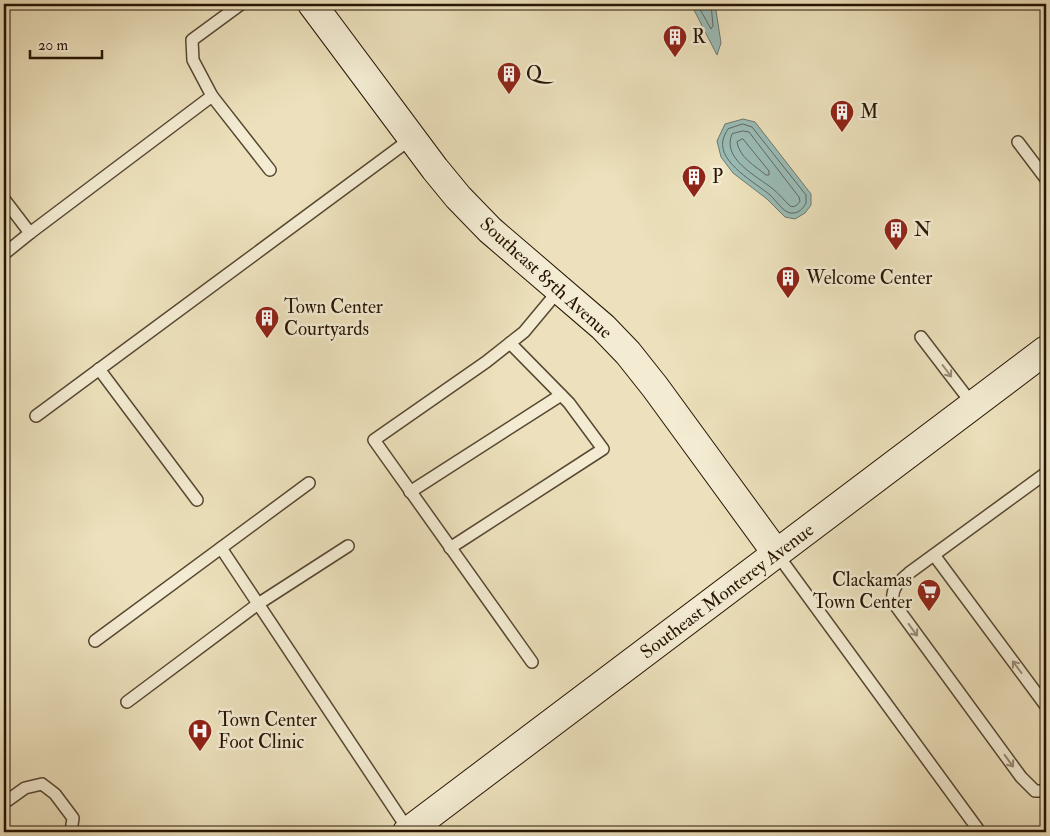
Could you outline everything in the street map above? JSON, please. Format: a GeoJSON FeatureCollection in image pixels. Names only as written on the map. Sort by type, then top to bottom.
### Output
{"type":"FeatureCollection","features":[{"type":"Feature","properties":{"kind":"main road","name":"Southeast 85th Avenue"},"geometry":{"type":"LineString","coordinates":[[312,4],[435,169],[478,219],[603,327],[639,366],[777,554]]}},
{"type":"Feature","properties":{"kind":"main road","name":"Southeast Monterey Avenue"},"geometry":{"type":"LineString","coordinates":[[408,831],[1046,350]]}},
{"type":"Feature","properties":{"kind":"lane"},"geometry":{"type":"LineString","coordinates":[[241,4],[192,40],[193,60],[212,96],[270,170]]}},
{"type":"Feature","properties":{"kind":"lane"},"geometry":{"type":"LineString","coordinates":[[4,254],[212,96]]}},
{"type":"Feature","properties":{"kind":"lane"},"geometry":{"type":"LineString","coordinates":[[36,416],[412,138]]}},
{"type":"Feature","properties":{"kind":"lane"},"geometry":{"type":"LineString","coordinates":[[1018,142],[1046,179]]}},
{"type":"Feature","properties":{"kind":"lane"},"geometry":{"type":"LineString","coordinates":[[4,199],[30,233]]}},
{"type":"Feature","properties":{"kind":"lane"},"geometry":{"type":"LineString","coordinates":[[532,662],[374,440],[486,362],[524,332],[559,290]]}},
{"type":"Feature","properties":{"kind":"lane"},"geometry":{"type":"LineString","coordinates":[[921,337],[973,405]]}},
{"type":"Feature","properties":{"kind":"lane"},"geometry":{"type":"LineString","coordinates":[[450,548],[602,449],[569,403],[510,343]]}},
{"type":"Feature","properties":{"kind":"lane"},"geometry":{"type":"LineString","coordinates":[[100,369],[197,500]]}},
{"type":"Feature","properties":{"kind":"lane"},"geometry":{"type":"LineString","coordinates":[[410,492],[561,395]]}},
{"type":"Feature","properties":{"kind":"lane"},"geometry":{"type":"LineString","coordinates":[[1046,473],[934,555],[897,584],[892,593],[893,602],[1021,777],[1035,791],[1046,791]]}},
{"type":"Feature","properties":{"kind":"lane"},"geometry":{"type":"LineString","coordinates":[[95,641],[309,483]]}},
{"type":"Feature","properties":{"kind":"lane"},"geometry":{"type":"LineString","coordinates":[[127,702],[258,604],[348,546]]}},
{"type":"Feature","properties":{"kind":"lane"},"geometry":{"type":"LineString","coordinates":[[221,548],[408,831]]}},
{"type":"Feature","properties":{"kind":"lane"},"geometry":{"type":"LineString","coordinates":[[777,554],[980,832]]}},
{"type":"Feature","properties":{"kind":"lane"},"geometry":{"type":"LineString","coordinates":[[934,555],[1046,706]]}},
{"type":"Feature","properties":{"kind":"lane"},"geometry":{"type":"LineString","coordinates":[[4,803],[25,788],[42,784],[55,794],[73,818],[71,832]]}},
{"type":"Feature","properties":{"kind":"water"},"geometry":{"type":"Polygon","coordinates":[[[691,4],[715,4],[721,43],[717,55],[691,4]]]}},
{"type":"Feature","properties":{"kind":"water"},"geometry":{"type":"Polygon","coordinates":[[[743,119],[755,122],[811,194],[811,205],[805,213],[795,219],[785,217],[767,199],[733,173],[721,157],[717,141],[725,124],[743,119]]]}},
{"type":"Feature","properties":{"kind":"place","name":"R"},"geometry":{"type":"Point","coordinates":[675,58]}},
{"type":"Feature","properties":{"kind":"place","name":"Q"},"geometry":{"type":"Point","coordinates":[509,95]}},
{"type":"Feature","properties":{"kind":"place","name":"M"},"geometry":{"type":"Point","coordinates":[842,133]}},
{"type":"Feature","properties":{"kind":"place","name":"P"},"geometry":{"type":"Point","coordinates":[694,198]}},
{"type":"Feature","properties":{"kind":"place","name":"N"},"geometry":{"type":"Point","coordinates":[896,251]}},
{"type":"Feature","properties":{"kind":"place","name":"Welcome Center"},"geometry":{"type":"Point","coordinates":[788,299]}},
{"type":"Feature","properties":{"kind":"place","name":"Town Center Courtyards"},"geometry":{"type":"Point","coordinates":[267,339]}},
{"type":"Feature","properties":{"kind":"place","name":"Clackamas Town Center"},"geometry":{"type":"Point","coordinates":[929,612]}},
{"type":"Feature","properties":{"kind":"place","name":"Town Center Foot Clinic"},"geometry":{"type":"Point","coordinates":[200,752]}}]}
